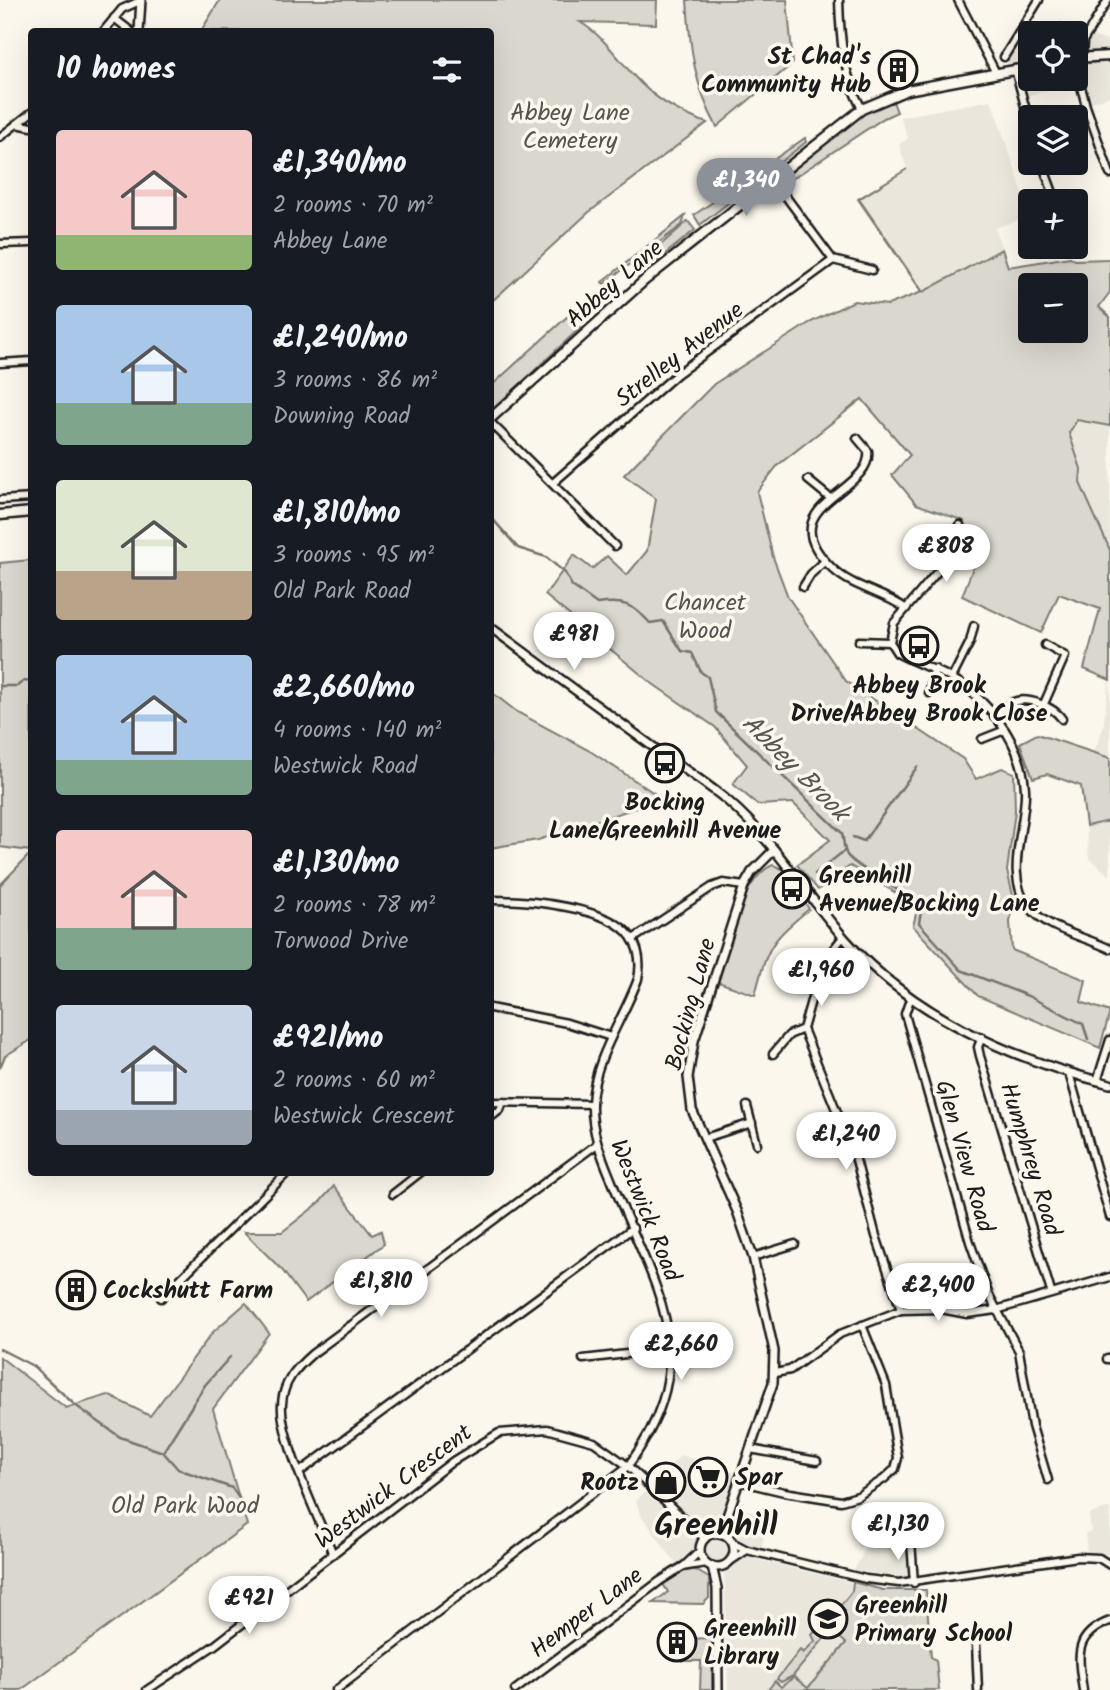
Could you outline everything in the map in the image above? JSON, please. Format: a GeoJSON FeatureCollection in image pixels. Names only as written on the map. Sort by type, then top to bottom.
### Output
{"type":"FeatureCollection","features":[{"type":"Feature","properties":{"kind":"main road"},"geometry":{"type":"LineString","coordinates":[[1088,57],[1110,56]]}},
{"type":"Feature","properties":{"kind":"main road","name":"Abbey Lane"},"geometry":{"type":"LineString","coordinates":[[494,417],[613,307],[862,109],[896,93],[1018,68]]}},
{"type":"Feature","properties":{"kind":"main road"},"geometry":{"type":"LineString","coordinates":[[0,515],[28,512]]}},
{"type":"Feature","properties":{"kind":"street"},"geometry":{"type":"LineString","coordinates":[[839,0],[844,60],[854,94],[862,109]]}},
{"type":"Feature","properties":{"kind":"street"},"geometry":{"type":"LineString","coordinates":[[958,0],[996,73]]}},
{"type":"Feature","properties":{"kind":"street"},"geometry":{"type":"LineString","coordinates":[[1004,57],[1039,0]]}},
{"type":"Feature","properties":{"kind":"street"},"geometry":{"type":"LineString","coordinates":[[1088,33],[1108,0]]}},
{"type":"Feature","properties":{"kind":"street"},"geometry":{"type":"LineString","coordinates":[[106,28],[128,4],[140,1],[139,28]]}},
{"type":"Feature","properties":{"kind":"street"},"geometry":{"type":"LineString","coordinates":[[114,18],[127,28]]}},
{"type":"Feature","properties":{"kind":"street"},"geometry":{"type":"LineString","coordinates":[[1015,69],[1025,105]]}},
{"type":"Feature","properties":{"kind":"street"},"geometry":{"type":"LineString","coordinates":[[1082,91],[1110,174]]}},
{"type":"Feature","properties":{"kind":"street"},"geometry":{"type":"LineString","coordinates":[[0,137],[28,115]]}},
{"type":"Feature","properties":{"kind":"street"},"geometry":{"type":"LineString","coordinates":[[16,124],[28,126]]}},
{"type":"Feature","properties":{"kind":"street"},"geometry":{"type":"LineString","coordinates":[[772,178],[833,260],[872,270]]}},
{"type":"Feature","properties":{"kind":"street"},"geometry":{"type":"LineString","coordinates":[[0,244],[28,243]]}},
{"type":"Feature","properties":{"kind":"street","name":"Strelley Avenue"},"geometry":{"type":"LineString","coordinates":[[553,483],[677,374],[833,260]]}},
{"type":"Feature","properties":{"kind":"street"},"geometry":{"type":"LineString","coordinates":[[0,363],[28,361]]}},
{"type":"Feature","properties":{"kind":"street"},"geometry":{"type":"LineString","coordinates":[[494,425],[615,546]]}},
{"type":"Feature","properties":{"kind":"street"},"geometry":{"type":"LineString","coordinates":[[857,438],[868,451],[866,464],[830,498],[816,516],[811,530],[815,545],[825,561],[850,581],[892,599],[905,608]]}},
{"type":"Feature","properties":{"kind":"street"},"geometry":{"type":"LineString","coordinates":[[808,480],[830,498]]}},
{"type":"Feature","properties":{"kind":"street"},"geometry":{"type":"LineString","coordinates":[[0,500],[28,498]]}},
{"type":"Feature","properties":{"kind":"street"},"geometry":{"type":"LineString","coordinates":[[960,525],[943,565],[905,608],[890,633],[892,648],[967,688],[1005,730],[1019,758],[1025,788],[1017,866],[1021,894],[1028,906],[1044,922],[1110,949]]}},
{"type":"Feature","properties":{"kind":"street"},"geometry":{"type":"LineString","coordinates":[[803,587],[811,574],[825,561]]}},
{"type":"Feature","properties":{"kind":"street"},"geometry":{"type":"LineString","coordinates":[[952,678],[970,642],[974,626]]}},
{"type":"Feature","properties":{"kind":"street"},"geometry":{"type":"LineString","coordinates":[[494,630],[728,801],[774,850],[843,937],[866,962],[910,999],[982,1037],[1069,1073],[1110,1084]]}},
{"type":"Feature","properties":{"kind":"street"},"geometry":{"type":"LineString","coordinates":[[859,641],[890,642]]}},
{"type":"Feature","properties":{"kind":"street"},"geometry":{"type":"LineString","coordinates":[[1043,706],[1065,656],[1045,645]]}},
{"type":"Feature","properties":{"kind":"street"},"geometry":{"type":"LineString","coordinates":[[929,693],[935,669]]}},
{"type":"Feature","properties":{"kind":"street"},"geometry":{"type":"LineString","coordinates":[[994,716],[1017,701],[1043,706],[1056,712],[1062,719]]}},
{"type":"Feature","properties":{"kind":"street"},"geometry":{"type":"LineString","coordinates":[[982,739],[1005,730]]}},
{"type":"Feature","properties":{"kind":"street","name":"Bocking Lane"},"geometry":{"type":"LineString","coordinates":[[715,1534],[726,1519],[775,1373],[771,1329],[753,1257],[737,1211],[692,1110],[688,1093],[689,1061],[744,886],[752,872],[774,850]]}},
{"type":"Feature","properties":{"kind":"street"},"geometry":{"type":"LineString","coordinates":[[494,900],[531,902],[593,915],[620,926],[633,939],[712,887],[723,883],[744,886]]}},
{"type":"Feature","properties":{"kind":"street"},"geometry":{"type":"LineString","coordinates":[[843,937],[821,965],[803,1029],[855,1156],[876,1236],[901,1310]]}},
{"type":"Feature","properties":{"kind":"street","name":"Westwick Road"},"geometry":{"type":"LineString","coordinates":[[336,1690],[628,1466],[649,1433],[660,1409],[668,1381],[671,1349],[665,1310],[597,1144],[592,1104],[598,1071],[638,979],[639,955],[633,939]]}},
{"type":"Feature","properties":{"kind":"street","name":"Glen View Road"},"geometry":{"type":"LineString","coordinates":[[910,999],[905,1014],[970,1242],[996,1310],[1019,1351],[1032,1426],[1048,1480]]}},
{"type":"Feature","properties":{"kind":"street"},"geometry":{"type":"LineString","coordinates":[[494,1010],[567,1023],[611,1037]]}},
{"type":"Feature","properties":{"kind":"street"},"geometry":{"type":"LineString","coordinates":[[773,1054],[789,1035],[803,1029]]}},
{"type":"Feature","properties":{"kind":"street","name":"Humphrey Road"},"geometry":{"type":"LineString","coordinates":[[982,1037],[978,1047],[980,1056],[1051,1292]]}},
{"type":"Feature","properties":{"kind":"street"},"geometry":{"type":"LineString","coordinates":[[1097,1081],[1110,1040]]}},
{"type":"Feature","properties":{"kind":"street"},"geometry":{"type":"LineString","coordinates":[[1069,1073],[1110,1217]]}},
{"type":"Feature","properties":{"kind":"street"},"geometry":{"type":"LineString","coordinates":[[494,1102],[592,1104]]}},
{"type":"Feature","properties":{"kind":"street"},"geometry":{"type":"LineString","coordinates":[[494,1115],[500,1110],[503,1102]]}},
{"type":"Feature","properties":{"kind":"street"},"geometry":{"type":"LineString","coordinates":[[747,1106],[757,1144]]}},
{"type":"Feature","properties":{"kind":"street"},"geometry":{"type":"LineString","coordinates":[[705,1138],[752,1123]]}},
{"type":"Feature","properties":{"kind":"street"},"geometry":{"type":"LineString","coordinates":[[333,1554],[284,1426],[281,1405],[287,1383],[301,1363],[597,1144]]}},
{"type":"Feature","properties":{"kind":"street"},"geometry":{"type":"LineString","coordinates":[[161,1298],[284,1176]]}},
{"type":"Feature","properties":{"kind":"street"},"geometry":{"type":"LineString","coordinates":[[393,1194],[416,1176]]}},
{"type":"Feature","properties":{"kind":"street"},"geometry":{"type":"LineString","coordinates":[[301,1471],[633,1228]]}},
{"type":"Feature","properties":{"kind":"street"},"geometry":{"type":"LineString","coordinates":[[753,1257],[795,1244]]}},
{"type":"Feature","properties":{"kind":"street"},"geometry":{"type":"LineString","coordinates":[[775,1373],[790,1370],[820,1347],[862,1325],[901,1310],[940,1309],[967,1314],[996,1310],[1110,1277]]}},
{"type":"Feature","properties":{"kind":"street"},"geometry":{"type":"LineString","coordinates":[[738,1481],[841,1501],[870,1489],[895,1469],[898,1458],[886,1385],[862,1325]]}},
{"type":"Feature","properties":{"kind":"street"},"geometry":{"type":"LineString","coordinates":[[583,1359],[671,1349]]}},
{"type":"Feature","properties":{"kind":"street","name":"Westwick Crescent"},"geometry":{"type":"LineString","coordinates":[[146,1690],[215,1645],[464,1454],[499,1433],[531,1428],[563,1431],[594,1442],[628,1466],[705,1539]]}},
{"type":"Feature","properties":{"kind":"street"},"geometry":{"type":"LineString","coordinates":[[750,1449],[817,1461]]}},
{"type":"Feature","properties":{"kind":"street","name":"Bocking Lane"},"geometry":{"type":"LineString","coordinates":[[726,1519],[731,1540]]}},
{"type":"Feature","properties":{"kind":"street"},"geometry":{"type":"LineString","coordinates":[[718,1690],[717,1588],[709,1565],[700,1551],[705,1539],[715,1534],[747,1550],[866,1579],[914,1583],[975,1570],[1078,1557],[1099,1558],[1110,1564]]}},
{"type":"Feature","properties":{"kind":"street"},"geometry":{"type":"LineString","coordinates":[[731,1540],[732,1559]]}},
{"type":"Feature","properties":{"kind":"street"},"geometry":{"type":"LineString","coordinates":[[911,1541],[914,1583]]}},
{"type":"Feature","properties":{"kind":"street"},"geometry":{"type":"LineString","coordinates":[[717,1588],[725,1566],[747,1550]]}},
{"type":"Feature","properties":{"kind":"street","name":"Hemper Lane"},"geometry":{"type":"LineString","coordinates":[[515,1690],[700,1551]]}},
{"type":"Feature","properties":{"kind":"street"},"geometry":{"type":"LineString","coordinates":[[709,1565],[725,1566]]}},
{"type":"Feature","properties":{"kind":"street","name":"Hemper Lane"},"geometry":{"type":"LineString","coordinates":[[682,1567],[709,1565]]}},
{"type":"Feature","properties":{"kind":"street"},"geometry":{"type":"LineString","coordinates":[[1083,1690],[1080,1647],[1090,1630],[1110,1620]]}},
{"type":"Feature","properties":{"kind":"street"},"geometry":{"type":"LineString","coordinates":[[969,1636],[976,1644],[978,1690]]}},
{"type":"Feature","properties":{"kind":"shaded area"},"geometry":{"type":"Polygon","coordinates":[[[1018,34],[1018,83],[1015,69],[1004,57],[1018,34]]]}},
{"type":"Feature","properties":{"kind":"shaded area"},"geometry":{"type":"Polygon","coordinates":[[[1088,36],[1110,41],[1110,96],[1085,104],[1081,91],[1088,91],[1088,36]]]}},
{"type":"Feature","properties":{"kind":"shaded area"},"geometry":{"type":"Polygon","coordinates":[[[1020,91],[1048,91],[1021,97],[1020,91]]]}},
{"type":"Feature","properties":{"kind":"shaded area"},"geometry":{"type":"Polygon","coordinates":[[[991,100],[1022,189],[1018,189],[1018,220],[995,228],[1002,249],[923,292],[859,199],[907,169],[899,145],[908,138],[900,117],[991,100]]]}},
{"type":"Feature","properties":{"kind":"shaded area"},"geometry":{"type":"Polygon","coordinates":[[[1077,420],[1110,426],[1110,550],[1080,482],[1081,468],[1068,433],[1077,420]]]}},
{"type":"Feature","properties":{"kind":"shaded area"},"geometry":{"type":"Polygon","coordinates":[[[1109,680],[1110,758],[1093,754],[1103,729],[1109,680]]]}},
{"type":"Feature","properties":{"kind":"shaded area"},"geometry":{"type":"Polygon","coordinates":[[[1110,821],[1110,876],[1089,858],[1086,826],[1110,821]]]}},
{"type":"Feature","properties":{"kind":"shaded area","name":"Greenhill Primary School"},"geometry":{"type":"Polygon","coordinates":[[[681,1455],[740,1475],[730,1505],[768,1516],[759,1560],[883,1590],[926,1590],[931,1657],[936,1660],[939,1690],[728,1690],[724,1572],[698,1565],[682,1572],[641,1515],[636,1501],[681,1455]]]}},
{"type":"Feature","properties":{"kind":"shaded area"},"geometry":{"type":"Polygon","coordinates":[[[1110,1508],[1110,1554],[1087,1554],[1085,1533],[1091,1532],[1089,1514],[1110,1508]]]}},
{"type":"Feature","properties":{"kind":"shaded area"},"geometry":{"type":"Polygon","coordinates":[[[901,1512],[910,1576],[896,1577],[854,1570],[871,1539],[866,1532],[901,1512]]]}},
{"type":"Feature","properties":{"kind":"green space","name":"Abbey Lane Cemetery"},"geometry":{"type":"Polygon","coordinates":[[[220,0],[657,0],[656,24],[580,22],[602,40],[650,92],[676,110],[707,123],[588,213],[494,299],[494,28],[203,28],[220,0]]]}},
{"type":"Feature","properties":{"kind":"green space"},"geometry":{"type":"Polygon","coordinates":[[[687,0],[787,0],[793,63],[717,127],[709,112],[694,66],[687,0]]]}},
{"type":"Feature","properties":{"kind":"green space"},"geometry":{"type":"Polygon","coordinates":[[[892,99],[897,112],[783,185],[781,180],[784,175],[869,108],[892,99]]]}},
{"type":"Feature","properties":{"kind":"green space"},"geometry":{"type":"Polygon","coordinates":[[[805,138],[806,142],[700,225],[694,215],[805,138]]]}},
{"type":"Feature","properties":{"kind":"green space","name":"Chancet Wood"},"geometry":{"type":"Polygon","coordinates":[[[907,169],[859,199],[923,292],[1002,249],[1008,267],[1058,259],[1110,259],[1110,292],[1099,307],[1110,317],[1110,426],[1077,420],[1069,433],[1081,469],[1080,483],[1110,550],[1110,680],[1084,669],[1100,609],[1059,594],[1041,633],[962,596],[984,540],[962,534],[964,521],[916,504],[892,475],[910,455],[862,399],[778,465],[757,492],[773,557],[788,597],[846,681],[963,759],[976,779],[1002,768],[1014,773],[1015,811],[1007,871],[1014,899],[1010,922],[1012,950],[1086,980],[1081,1002],[1110,1012],[1100,1048],[978,996],[913,926],[918,906],[850,866],[818,890],[797,865],[830,840],[793,803],[758,805],[733,784],[747,765],[715,727],[650,682],[545,595],[574,555],[592,569],[607,556],[627,575],[647,551],[656,499],[624,475],[714,384],[809,323],[854,301],[888,305],[922,292],[858,199],[907,169]]]}},
{"type":"Feature","properties":{"kind":"green space"},"geometry":{"type":"Polygon","coordinates":[[[685,216],[682,225],[604,284],[602,282],[685,216]]]}},
{"type":"Feature","properties":{"kind":"green space"},"geometry":{"type":"Polygon","coordinates":[[[688,221],[695,230],[653,264],[648,256],[688,221]]]}},
{"type":"Feature","properties":{"kind":"green space"},"geometry":{"type":"Polygon","coordinates":[[[569,315],[580,328],[494,408],[494,383],[569,315]]]}},
{"type":"Feature","properties":{"kind":"green space"},"geometry":{"type":"Polygon","coordinates":[[[28,560],[28,851],[0,847],[0,563],[28,560]]]}},
{"type":"Feature","properties":{"kind":"green space"},"geometry":{"type":"Polygon","coordinates":[[[494,694],[517,712],[590,751],[663,799],[538,840],[494,847],[494,694]]]}},
{"type":"Feature","properties":{"kind":"green space"},"geometry":{"type":"Polygon","coordinates":[[[1037,734],[1110,758],[1110,821],[1086,826],[1081,786],[1047,774],[1033,778],[1020,743],[1037,734]]]}},
{"type":"Feature","properties":{"kind":"green space"},"geometry":{"type":"Polygon","coordinates":[[[28,856],[28,1042],[5,1056],[0,1068],[0,885],[28,856]]]}},
{"type":"Feature","properties":{"kind":"green space"},"geometry":{"type":"Polygon","coordinates":[[[773,865],[785,870],[809,909],[786,929],[772,946],[763,965],[755,995],[718,982],[744,899],[762,872],[773,865]]]}},
{"type":"Feature","properties":{"kind":"green space"},"geometry":{"type":"Polygon","coordinates":[[[334,1186],[372,1235],[381,1231],[384,1244],[306,1302],[282,1270],[244,1232],[282,1232],[319,1203],[334,1186]]]}},
{"type":"Feature","properties":{"kind":"green space","name":"Old Park Wood"},"geometry":{"type":"Polygon","coordinates":[[[246,1303],[269,1333],[213,1409],[247,1525],[21,1690],[0,1690],[0,1357],[66,1408],[108,1395],[150,1416],[213,1332],[246,1303]]]}},
{"type":"Feature","properties":{"kind":"green space"},"geometry":{"type":"Polygon","coordinates":[[[690,1567],[709,1578],[709,1598],[703,1604],[653,1603],[668,1592],[663,1584],[690,1567]]]}},
{"type":"Feature","properties":{"kind":"green space"},"geometry":{"type":"Polygon","coordinates":[[[853,1582],[883,1590],[926,1590],[931,1657],[936,1660],[939,1690],[768,1690],[775,1681],[781,1687],[794,1677],[808,1688],[846,1643],[831,1630],[793,1676],[781,1682],[777,1679],[800,1650],[803,1653],[815,1641],[812,1635],[834,1608],[842,1611],[833,1628],[845,1611],[840,1606],[852,1591],[853,1582]]]}},
{"type":"Feature","properties":{"kind":"green space"},"geometry":{"type":"Polygon","coordinates":[[[712,1638],[712,1690],[700,1690],[701,1661],[683,1661],[683,1639],[712,1638]]]}},
{"type":"Feature","properties":{"kind":"waterway","name":"Abbey Brook"},"geometry":{"type":"LineString","coordinates":[[494,521],[518,548],[546,557],[565,573],[572,586],[597,604],[620,603],[638,611],[650,623],[663,621],[682,651],[692,653],[701,672],[708,677],[716,712],[842,833],[847,855],[852,860],[922,905],[919,923],[961,970],[1028,996],[1083,1024],[1088,1039]]}},
{"type":"Feature","properties":{"kind":"waterway","name":"Abbey Brook"},"geometry":{"type":"LineString","coordinates":[[0,686],[17,686],[28,682]]}},
{"type":"Feature","properties":{"kind":"waterway"},"geometry":{"type":"LineString","coordinates":[[853,837],[864,841],[917,767]]}},
{"type":"Feature","properties":{"kind":"waterway"},"geometry":{"type":"LineString","coordinates":[[815,874],[844,851]]}},
{"type":"Feature","properties":{"kind":"waterway"},"geometry":{"type":"LineString","coordinates":[[0,1349],[33,1366],[75,1405],[120,1437],[163,1452],[178,1469],[232,1488],[249,1513]]}},
{"type":"Feature","properties":{"kind":"waterway"},"geometry":{"type":"LineString","coordinates":[[163,1452],[205,1385],[230,1357]]}},
{"type":"Feature","properties":{"kind":"place","name":"St Chad's Community Hub"},"geometry":{"type":"Point","coordinates":[898,70]}},
{"type":"Feature","properties":{"kind":"place","name":"Abbey Brook Drive/Abbey Brook Close"},"geometry":{"type":"Point","coordinates":[919,646]}},
{"type":"Feature","properties":{"kind":"place","name":"Bocking Lane/Greenhill Avenue"},"geometry":{"type":"Point","coordinates":[665,763]}},
{"type":"Feature","properties":{"kind":"place","name":"Greenhill Avenue/Bocking Lane"},"geometry":{"type":"Point","coordinates":[792,889]}},
{"type":"Feature","properties":{"kind":"place","name":"Cockshutt Farm"},"geometry":{"type":"Point","coordinates":[76,1290]}},
{"type":"Feature","properties":{"kind":"place","name":"Spar"},"geometry":{"type":"Point","coordinates":[708,1477]}},
{"type":"Feature","properties":{"kind":"place","name":"Rootz"},"geometry":{"type":"Point","coordinates":[666,1482]}},
{"type":"Feature","properties":{"kind":"place","name":"Greenhill Primary School"},"geometry":{"type":"Point","coordinates":[828,1619]}},
{"type":"Feature","properties":{"kind":"place","name":"Greenhill Library"},"geometry":{"type":"Point","coordinates":[677,1642]}},
{"type":"Feature","properties":{"kind":"district","name":"Greenhill"},"geometry":{"type":"Point","coordinates":[716,1524]}}]}
